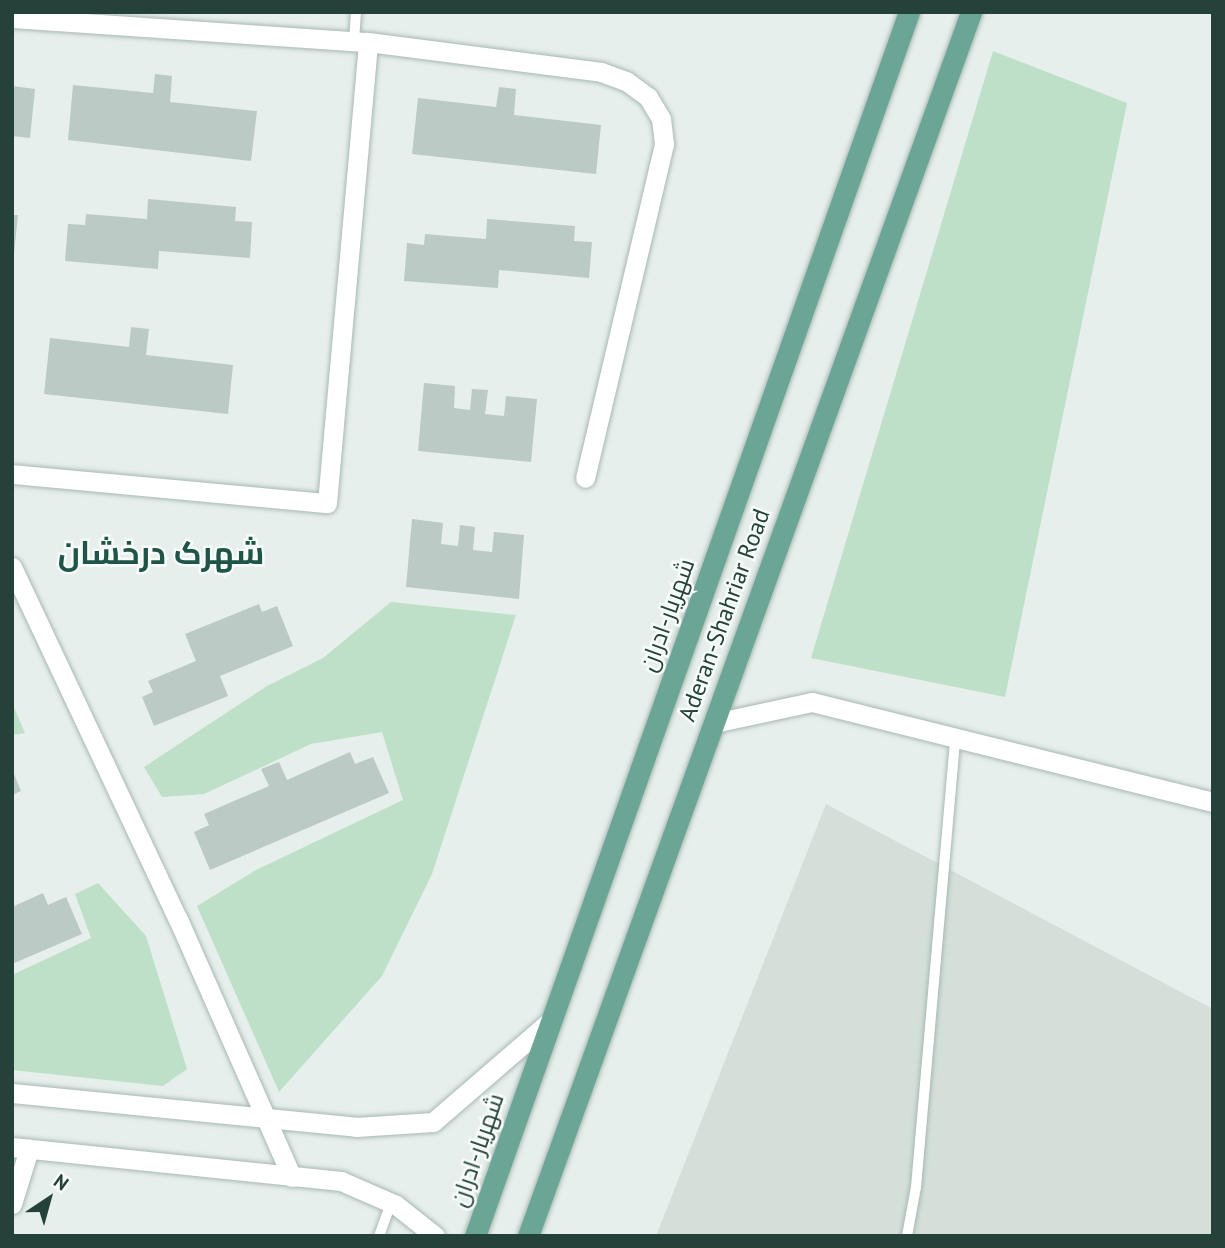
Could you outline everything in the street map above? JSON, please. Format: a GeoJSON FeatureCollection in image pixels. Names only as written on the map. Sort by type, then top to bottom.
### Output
{"type":"FeatureCollection","features":[{"type":"Feature","properties":{"kind":"main road","name":"شهریار-ادران"},"geometry":{"type":"LineString","coordinates":[[475,1236],[909,12]]}},
{"type":"Feature","properties":{"kind":"main road","name":"Aderan-Shahriar Road"},"geometry":{"type":"LineString","coordinates":[[528,1236],[971,12]]}},
{"type":"Feature","properties":{"kind":"street"},"geometry":{"type":"LineString","coordinates":[[12,18],[361,42],[601,72],[626,80],[648,97],[662,119],[664,144],[585,478]]}},
{"type":"Feature","properties":{"kind":"street"},"geometry":{"type":"LineString","coordinates":[[12,474],[327,503],[361,42]]}},
{"type":"Feature","properties":{"kind":"street"},"geometry":{"type":"LineString","coordinates":[[12,566],[292,1177]]}},
{"type":"Feature","properties":{"kind":"street"},"geometry":{"type":"LineString","coordinates":[[714,723],[812,702],[1213,802]]}},
{"type":"Feature","properties":{"kind":"street"},"geometry":{"type":"LineString","coordinates":[[12,1093],[356,1127],[433,1122],[551,1020]]}},
{"type":"Feature","properties":{"kind":"street"},"geometry":{"type":"LineString","coordinates":[[12,1204],[21,1148],[341,1181],[391,1202],[435,1236]]}},
{"type":"Feature","properties":{"kind":"lane"},"geometry":{"type":"LineString","coordinates":[[356,12],[361,42]]}},
{"type":"Feature","properties":{"kind":"lane"},"geometry":{"type":"LineString","coordinates":[[907,1236],[916,1187],[955,738]]}},
{"type":"Feature","properties":{"kind":"lane"},"geometry":{"type":"LineString","coordinates":[[379,1236],[391,1202]]}},
{"type":"Feature","properties":{"kind":"shaded area"},"geometry":{"type":"Polygon","coordinates":[[[826,804],[1213,1009],[1213,1236],[656,1236],[826,804]]]}},
{"type":"Feature","properties":{"kind":"green space"},"geometry":{"type":"Polygon","coordinates":[[[993,51],[1127,103],[1005,697],[811,658],[993,51]]]}},
{"type":"Feature","properties":{"kind":"green space"},"geometry":{"type":"Polygon","coordinates":[[[391,602],[516,615],[432,874],[382,976],[279,1092],[197,906],[256,870],[403,800],[382,732],[311,744],[204,794],[162,797],[144,767],[267,686],[323,658],[391,602]]]}},
{"type":"Feature","properties":{"kind":"green space"},"geometry":{"type":"Polygon","coordinates":[[[12,703],[25,733],[12,735],[12,703]]]}},
{"type":"Feature","properties":{"kind":"green space"},"geometry":{"type":"Polygon","coordinates":[[[98,883],[146,936],[187,1069],[163,1086],[12,1070],[12,975],[91,938],[75,894],[98,883]]]}},
{"type":"Feature","properties":{"kind":"building"},"geometry":{"type":"Polygon","coordinates":[[[155,74],[172,76],[170,102],[257,111],[251,161],[68,140],[73,85],[153,93],[155,74]]]}},
{"type":"Feature","properties":{"kind":"building"},"geometry":{"type":"Polygon","coordinates":[[[12,86],[35,89],[30,138],[12,136],[12,86]]]}},
{"type":"Feature","properties":{"kind":"building"},"geometry":{"type":"Polygon","coordinates":[[[499,87],[516,89],[514,115],[601,125],[596,174],[412,154],[418,98],[496,107],[499,87]]]}},
{"type":"Feature","properties":{"kind":"building"},"geometry":{"type":"Polygon","coordinates":[[[148,199],[236,207],[235,221],[252,222],[250,258],[159,251],[158,269],[65,261],[68,224],[85,225],[86,214],[147,219],[148,199]]]}},
{"type":"Feature","properties":{"kind":"building"},"geometry":{"type":"Polygon","coordinates":[[[12,215],[18,215],[14,254],[12,254],[12,215]]]}},
{"type":"Feature","properties":{"kind":"building"},"geometry":{"type":"Polygon","coordinates":[[[487,219],[575,226],[574,241],[592,242],[589,278],[499,270],[498,288],[404,281],[407,243],[424,245],[425,234],[486,239],[487,219]]]}},
{"type":"Feature","properties":{"kind":"building"},"geometry":{"type":"Polygon","coordinates":[[[131,327],[149,329],[146,355],[233,365],[228,414],[44,394],[50,338],[129,347],[131,327]]]}},
{"type":"Feature","properties":{"kind":"building"},"geometry":{"type":"Polygon","coordinates":[[[424,383],[455,386],[454,408],[470,410],[472,389],[488,390],[485,414],[504,416],[506,396],[537,399],[531,462],[418,451],[424,383]]]}},
{"type":"Feature","properties":{"kind":"building"},"geometry":{"type":"Polygon","coordinates":[[[412,519],[443,523],[441,544],[458,546],[460,525],[475,527],[473,550],[492,552],[494,532],[524,535],[519,599],[406,587],[412,519]]]}},
{"type":"Feature","properties":{"kind":"building"},"geometry":{"type":"Polygon","coordinates":[[[259,604],[262,612],[277,606],[293,646],[220,676],[228,696],[154,726],[142,697],[153,692],[148,681],[196,661],[185,634],[259,604]]]}},
{"type":"Feature","properties":{"kind":"building"},"geometry":{"type":"Polygon","coordinates":[[[350,752],[355,764],[373,757],[389,793],[210,870],[194,832],[209,825],[204,814],[269,786],[261,769],[279,762],[287,780],[350,752]]]}},
{"type":"Feature","properties":{"kind":"building"},"geometry":{"type":"Polygon","coordinates":[[[12,769],[21,791],[12,795],[12,769]]]}},
{"type":"Feature","properties":{"kind":"building"},"geometry":{"type":"Polygon","coordinates":[[[43,893],[48,905],[66,897],[82,934],[12,964],[12,907],[43,893]]]}},
{"type":"Feature","properties":{"kind":"district","name":"شهرک درخشان"},"geometry":{"type":"Point","coordinates":[161,552]}}]}
